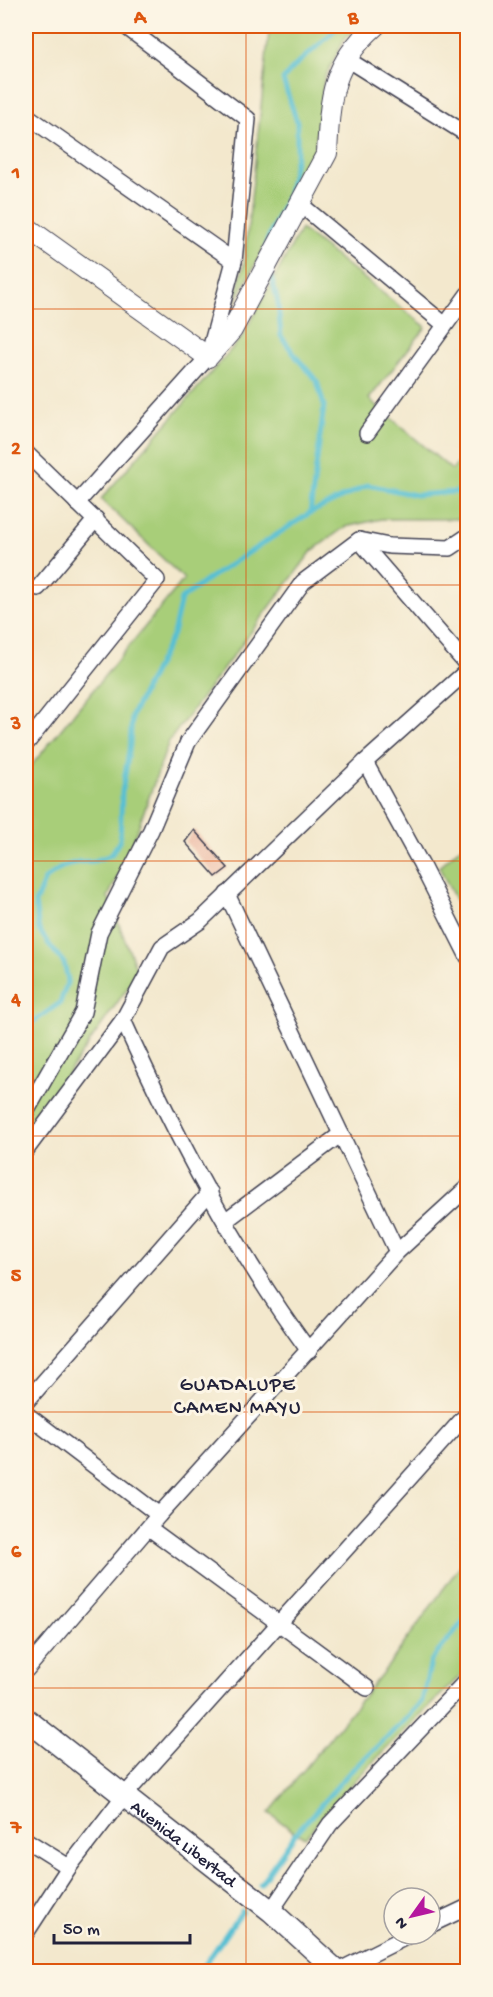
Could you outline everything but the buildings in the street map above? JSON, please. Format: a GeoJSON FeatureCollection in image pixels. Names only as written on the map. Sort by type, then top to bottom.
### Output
{"type":"FeatureCollection","features":[{"type":"Feature","properties":{"kind":"main road","name":"Avenida Libertad"},"geometry":{"type":"LineString","coordinates":[[26,1719],[271,1911],[337,1971]]}},
{"type":"Feature","properties":{"kind":"street"},"geometry":{"type":"LineString","coordinates":[[125,26],[248,119],[234,261],[208,357]]}},
{"type":"Feature","properties":{"kind":"street"},"geometry":{"type":"LineString","coordinates":[[76,503],[232,330],[327,153],[328,124],[335,83],[345,58],[359,40],[375,26]]}},
{"type":"Feature","properties":{"kind":"street"},"geometry":{"type":"LineString","coordinates":[[345,58],[468,135]]}},
{"type":"Feature","properties":{"kind":"street"},"geometry":{"type":"LineString","coordinates":[[26,114],[234,261]]}},
{"type":"Feature","properties":{"kind":"street"},"geometry":{"type":"LineString","coordinates":[[300,204],[445,324]]}},
{"type":"Feature","properties":{"kind":"street"},"geometry":{"type":"LineString","coordinates":[[26,227],[208,357]]}},
{"type":"Feature","properties":{"kind":"street"},"geometry":{"type":"LineString","coordinates":[[367,434],[468,294]]}},
{"type":"Feature","properties":{"kind":"street"},"geometry":{"type":"LineString","coordinates":[[26,453],[157,580],[26,744]]}},
{"type":"Feature","properties":{"kind":"street"},"geometry":{"type":"LineString","coordinates":[[38,588],[96,519]]}},
{"type":"Feature","properties":{"kind":"street"},"geometry":{"type":"LineString","coordinates":[[26,1112],[83,1012],[99,933],[151,830],[188,742],[303,582],[359,540],[388,546],[450,548],[468,536]]}},
{"type":"Feature","properties":{"kind":"street"},"geometry":{"type":"LineString","coordinates":[[26,1150],[123,1020],[162,947],[200,921],[365,762],[468,668],[359,540]]}},
{"type":"Feature","properties":{"kind":"street"},"geometry":{"type":"LineString","coordinates":[[365,762],[421,864],[468,957]]}},
{"type":"Feature","properties":{"kind":"street"},"geometry":{"type":"LineString","coordinates":[[227,894],[397,1252]]}},
{"type":"Feature","properties":{"kind":"street"},"geometry":{"type":"LineString","coordinates":[[123,1020],[162,1106],[225,1221],[276,1307],[309,1351]]}},
{"type":"Feature","properties":{"kind":"street"},"geometry":{"type":"LineString","coordinates":[[225,1221],[341,1134]]}},
{"type":"Feature","properties":{"kind":"street"},"geometry":{"type":"LineString","coordinates":[[26,1670],[159,1515],[397,1252],[466,1191]]}},
{"type":"Feature","properties":{"kind":"street"},"geometry":{"type":"LineString","coordinates":[[26,1402],[210,1192]]}},
{"type":"Feature","properties":{"kind":"street"},"geometry":{"type":"LineString","coordinates":[[26,1933],[69,1867],[123,1797],[468,1413]]}},
{"type":"Feature","properties":{"kind":"street"},"geometry":{"type":"LineString","coordinates":[[26,1414],[159,1515]]}},
{"type":"Feature","properties":{"kind":"street"},"geometry":{"type":"LineString","coordinates":[[149,1528],[367,1688]]}},
{"type":"Feature","properties":{"kind":"street"},"geometry":{"type":"LineString","coordinates":[[271,1911],[330,1824],[468,1679]]}},
{"type":"Feature","properties":{"kind":"street"},"geometry":{"type":"LineString","coordinates":[[26,1840],[69,1867]]}},
{"type":"Feature","properties":{"kind":"street"},"geometry":{"type":"LineString","coordinates":[[442,1919],[468,1907]]}},
{"type":"Feature","properties":{"kind":"street"},"geometry":{"type":"LineString","coordinates":[[337,1971],[388,1946]]}},
{"type":"Feature","properties":{"kind":"green space"},"geometry":{"type":"Polygon","coordinates":[[[274,26],[360,26],[345,38],[324,79],[314,154],[233,306],[244,264],[269,32],[274,26]]]}},
{"type":"Feature","properties":{"kind":"green space"},"geometry":{"type":"Polygon","coordinates":[[[301,229],[426,327],[369,399],[452,470],[467,453],[467,519],[381,519],[345,527],[312,551],[169,741],[131,848],[108,897],[138,973],[26,1133],[26,772],[184,579],[101,499],[242,337],[301,229]]]}},
{"type":"Feature","properties":{"kind":"green space"},"geometry":{"type":"Polygon","coordinates":[[[467,841],[467,923],[439,867],[467,841]]]}},
{"type":"Feature","properties":{"kind":"green space"},"geometry":{"type":"Polygon","coordinates":[[[467,1556],[467,1669],[361,1774],[305,1837],[296,1833],[269,1813],[388,1666],[467,1556]]]}},
{"type":"Feature","properties":{"kind":"waterway"},"geometry":{"type":"LineString","coordinates":[[266,250],[267,241],[288,194],[297,151],[297,122],[283,80],[338,26]]}},
{"type":"Feature","properties":{"kind":"waterway"},"geometry":{"type":"LineString","coordinates":[[270,271],[278,303],[281,336],[317,381],[324,406],[310,513]]}},
{"type":"Feature","properties":{"kind":"waterway"},"geometry":{"type":"LineString","coordinates":[[26,1027],[60,1003],[68,980],[64,963],[39,930],[35,903],[45,879],[62,867],[111,855],[120,840],[122,792],[130,745],[132,715],[173,634],[181,599],[310,513],[368,485],[416,495],[468,491]]}},
{"type":"Feature","properties":{"kind":"waterway"},"geometry":{"type":"LineString","coordinates":[[260,1884],[296,1833],[349,1773],[422,1701],[431,1661],[468,1615]]}},
{"type":"Feature","properties":{"kind":"waterway"},"geometry":{"type":"LineString","coordinates":[[208,1972],[204,1966],[242,1911]]}},
{"type":"Feature","properties":{"kind":"district","name":"GUADALUPE CAMEN MAYU"},"geometry":{"type":"Point","coordinates":[238,1394]}}]}
